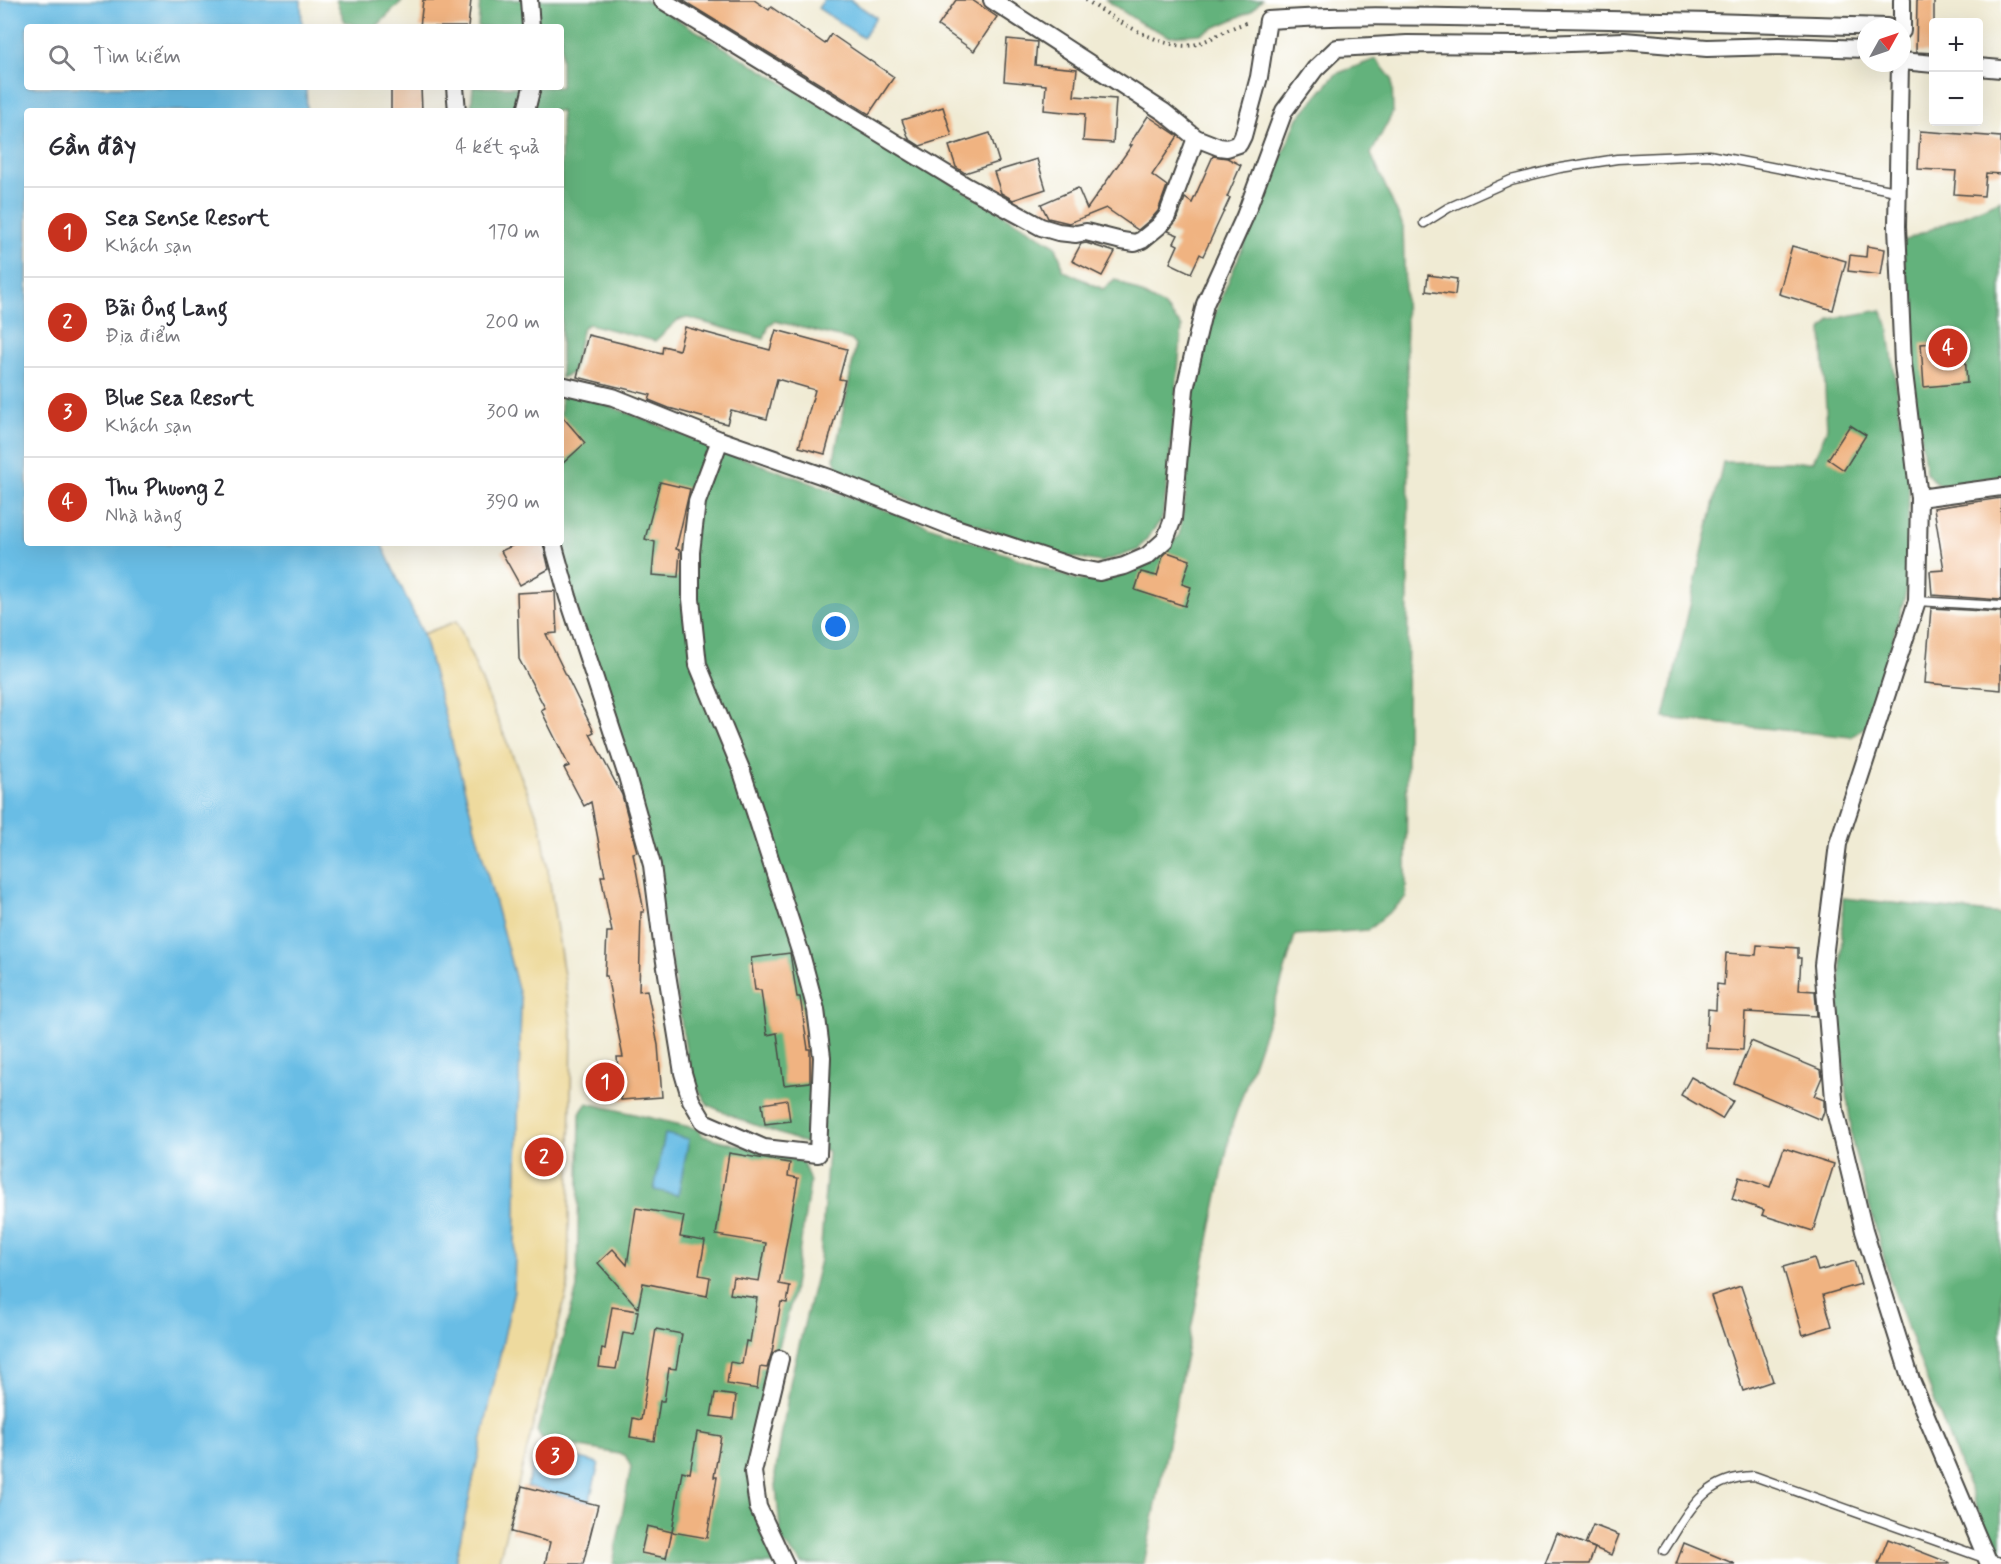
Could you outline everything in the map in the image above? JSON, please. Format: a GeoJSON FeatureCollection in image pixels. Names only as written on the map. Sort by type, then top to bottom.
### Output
{"type":"FeatureCollection","features":[{"type":"Feature","properties":{"kind":"street"},"geometry":{"type":"LineString","coordinates":[[530,0],[531,24]]}},
{"type":"Feature","properties":{"kind":"street"},"geometry":{"type":"LineString","coordinates":[[662,0],[966,186],[1041,227],[1058,232],[1076,234],[1086,232],[1135,243],[1142,240],[1167,216],[1196,138]]}},
{"type":"Feature","properties":{"kind":"street"},"geometry":{"type":"LineString","coordinates":[[992,0],[1164,112],[1196,138],[1227,148],[1239,144],[1260,77],[1269,20],[1307,17],[1408,16],[1857,26]]}},
{"type":"Feature","properties":{"kind":"street"},"geometry":{"type":"LineString","coordinates":[[1902,0],[1902,18]]}},
{"type":"Feature","properties":{"kind":"street"},"geometry":{"type":"LineString","coordinates":[[564,386],[614,397],[720,440],[829,478],[953,527],[1077,568],[1099,572],[1124,566],[1147,556],[1165,540],[1173,519],[1185,388],[1205,304],[1245,216],[1284,111],[1315,69],[1337,48],[1407,44],[1517,45],[1624,41],[1707,48],[1779,46],[1857,49]]}},
{"type":"Feature","properties":{"kind":"street"},"geometry":{"type":"LineString","coordinates":[[1911,63],[1929,64]]}},
{"type":"Feature","properties":{"kind":"street"},"geometry":{"type":"LineString","coordinates":[[1983,67],[2001,69]]}},
{"type":"Feature","properties":{"kind":"street"},"geometry":{"type":"LineString","coordinates":[[1901,72],[1896,191],[1903,364],[1919,498],[1917,601],[1838,844],[1823,965],[1835,1111],[1864,1231],[1911,1380],[1992,1562]]}},
{"type":"Feature","properties":{"kind":"street"},"geometry":{"type":"LineString","coordinates":[[455,90],[457,108]]}},
{"type":"Feature","properties":{"kind":"street"},"geometry":{"type":"LineString","coordinates":[[527,108],[531,90]]}},
{"type":"Feature","properties":{"kind":"street"},"geometry":{"type":"LineString","coordinates":[[554,546],[568,597],[627,776],[652,865],[683,1073],[691,1100],[704,1122],[764,1148],[819,1154],[822,1057],[816,1010],[801,954],[741,769],[698,665],[691,599],[691,552],[697,502],[720,440]]}},
{"type":"Feature","properties":{"kind":"street"},"geometry":{"type":"LineString","coordinates":[[1919,498],[2001,487]]}},
{"type":"Feature","properties":{"kind":"street"},"geometry":{"type":"LineString","coordinates":[[780,1359],[753,1472],[758,1507],[785,1564]]}},
{"type":"Feature","properties":{"kind":"lane"},"geometry":{"type":"LineString","coordinates":[[1424,223],[1448,208],[1511,180],[1560,168],[1617,159],[1709,154],[1896,191]]}},
{"type":"Feature","properties":{"kind":"lane"},"geometry":{"type":"LineString","coordinates":[[1917,601],[2001,606]]}},
{"type":"Feature","properties":{"kind":"lane"},"geometry":{"type":"LineString","coordinates":[[1664,1550],[1701,1496],[1723,1482],[1754,1476],[1992,1562]]}},
{"type":"Feature","properties":{"kind":"path"},"geometry":{"type":"LineString","coordinates":[[1086,0],[1151,37],[1181,46],[1195,44],[1244,23],[1269,20]]}},
{"type":"Feature","properties":{"kind":"green space"},"geometry":{"type":"Polygon","coordinates":[[[336,0],[403,0],[379,24],[345,22],[336,0]]]}},
{"type":"Feature","properties":{"kind":"green space"},"geometry":{"type":"Polygon","coordinates":[[[480,0],[645,0],[1055,245],[1062,270],[1103,289],[1115,279],[1164,306],[1182,327],[1168,480],[1162,519],[1138,550],[1101,562],[1061,555],[910,501],[839,469],[834,459],[856,345],[851,340],[775,321],[769,325],[764,339],[688,318],[678,320],[655,341],[589,324],[583,327],[572,373],[564,377],[564,108],[471,108],[473,90],[564,90],[564,24],[478,24],[480,0]]]}},
{"type":"Feature","properties":{"kind":"green space"},"geometry":{"type":"Polygon","coordinates":[[[1106,0],[1262,0],[1250,12],[1200,34],[1169,36],[1139,22],[1106,0]]]}},
{"type":"Feature","properties":{"kind":"green space"},"geometry":{"type":"Polygon","coordinates":[[[1376,59],[1392,79],[1393,112],[1371,154],[1403,226],[1409,432],[1406,898],[1368,930],[1295,935],[1281,984],[1232,1125],[1144,1564],[802,1564],[781,1540],[775,1475],[791,1378],[820,1260],[828,1151],[741,1120],[708,1105],[690,1075],[668,940],[562,546],[564,546],[564,392],[582,395],[732,454],[1074,579],[1101,582],[1129,573],[1152,560],[1179,536],[1185,498],[1193,393],[1214,315],[1298,118],[1336,74],[1376,59]]]}},
{"type":"Feature","properties":{"kind":"green space"},"geometry":{"type":"Polygon","coordinates":[[[2001,200],[2001,476],[1940,486],[1926,473],[1911,367],[1903,241],[2001,200]]]}},
{"type":"Feature","properties":{"kind":"green space"},"geometry":{"type":"Polygon","coordinates":[[[1881,310],[1888,325],[1909,480],[1907,589],[1869,724],[1851,737],[1664,718],[1723,462],[1813,462],[1827,429],[1822,330],[1831,319],[1881,310]]]}},
{"type":"Feature","properties":{"kind":"green space"},"geometry":{"type":"Polygon","coordinates":[[[1843,898],[2001,914],[2001,1555],[1984,1525],[1936,1405],[1889,1277],[1853,1146],[1839,1024],[1843,898]]]}},
{"type":"Feature","properties":{"kind":"green space"},"geometry":{"type":"Polygon","coordinates":[[[587,1103],[698,1129],[703,1136],[803,1162],[810,1182],[792,1299],[763,1405],[756,1498],[775,1564],[613,1564],[631,1467],[625,1455],[543,1440],[537,1431],[577,1288],[580,1113],[587,1103]]]}},
{"type":"Feature","properties":{"kind":"sand"},"geometry":{"type":"Polygon","coordinates":[[[457,621],[541,825],[572,1028],[568,1287],[498,1564],[455,1564],[514,1290],[521,1000],[423,634],[457,621]]]}},
{"type":"Feature","properties":{"kind":"water"},"geometry":{"type":"Polygon","coordinates":[[[0,0],[301,0],[302,24],[24,24],[24,90],[306,90],[307,108],[24,108],[24,546],[382,546],[423,634],[521,1000],[514,1290],[455,1564],[0,1564],[0,0]]]}},
{"type":"Feature","properties":{"kind":"water"},"geometry":{"type":"Polygon","coordinates":[[[824,0],[850,0],[876,17],[863,38],[818,8],[824,0]]]}},
{"type":"Feature","properties":{"kind":"water"},"geometry":{"type":"Polygon","coordinates":[[[665,1134],[689,1139],[678,1195],[654,1190],[665,1134]]]}},
{"type":"Feature","properties":{"kind":"water"},"geometry":{"type":"Polygon","coordinates":[[[537,1447],[599,1463],[589,1503],[527,1487],[537,1447]]]}},
{"type":"Feature","properties":{"kind":"building"},"geometry":{"type":"Polygon","coordinates":[[[423,0],[471,0],[468,24],[420,24],[423,0]]]}},
{"type":"Feature","properties":{"kind":"building"},"geometry":{"type":"Polygon","coordinates":[[[682,0],[754,0],[769,10],[771,7],[825,44],[831,34],[894,77],[869,114],[682,0]]]}},
{"type":"Feature","properties":{"kind":"building"},"geometry":{"type":"Polygon","coordinates":[[[956,0],[972,0],[997,17],[974,51],[938,26],[956,0]]]}},
{"type":"Feature","properties":{"kind":"building"},"geometry":{"type":"Polygon","coordinates":[[[1917,0],[1934,0],[1934,18],[1929,18],[1929,53],[1916,52],[1917,0]]]}},
{"type":"Feature","properties":{"kind":"building"},"geometry":{"type":"Polygon","coordinates":[[[1007,39],[1037,42],[1035,65],[1077,69],[1074,96],[1116,99],[1113,143],[1083,141],[1085,114],[1044,110],[1046,85],[1004,81],[1007,39]]]}},
{"type":"Feature","properties":{"kind":"building"},"geometry":{"type":"Polygon","coordinates":[[[391,90],[421,90],[422,108],[391,108],[391,90]]]}},
{"type":"Feature","properties":{"kind":"building"},"geometry":{"type":"Polygon","coordinates":[[[943,107],[952,136],[920,146],[909,139],[902,120],[943,107]]]}},
{"type":"Feature","properties":{"kind":"building"},"geometry":{"type":"Polygon","coordinates":[[[1148,116],[1178,136],[1152,175],[1167,186],[1158,211],[1151,219],[1138,230],[1106,208],[1069,223],[1048,218],[1041,204],[1078,188],[1087,209],[1132,145],[1129,145],[1148,116]]]}},
{"type":"Feature","properties":{"kind":"building"},"geometry":{"type":"Polygon","coordinates":[[[1920,131],[2001,137],[2001,174],[1986,173],[1984,196],[1954,194],[1956,171],[1918,169],[1920,131]]]}},
{"type":"Feature","properties":{"kind":"building"},"geometry":{"type":"Polygon","coordinates":[[[990,133],[999,162],[965,173],[956,167],[949,146],[990,133]]]}},
{"type":"Feature","properties":{"kind":"building"},"geometry":{"type":"Polygon","coordinates":[[[1213,156],[1227,158],[1241,165],[1227,197],[1230,198],[1203,256],[1200,254],[1191,273],[1170,263],[1178,245],[1174,243],[1178,235],[1168,231],[1177,220],[1185,198],[1192,203],[1213,156]]]}},
{"type":"Feature","properties":{"kind":"building"},"geometry":{"type":"Polygon","coordinates":[[[1037,159],[1046,189],[1013,200],[1001,193],[994,172],[1037,159]]]}},
{"type":"Feature","properties":{"kind":"building"},"geometry":{"type":"Polygon","coordinates":[[[1086,243],[1115,252],[1102,276],[1072,261],[1081,244],[1086,243]]]}},
{"type":"Feature","properties":{"kind":"building"},"geometry":{"type":"Polygon","coordinates":[[[1792,246],[1846,261],[1833,310],[1779,294],[1792,246]]]}},
{"type":"Feature","properties":{"kind":"building"},"geometry":{"type":"Polygon","coordinates":[[[1867,246],[1885,249],[1881,275],[1848,271],[1850,255],[1866,257],[1867,246]]]}},
{"type":"Feature","properties":{"kind":"building"},"geometry":{"type":"Polygon","coordinates":[[[1428,275],[1457,279],[1455,295],[1426,291],[1428,275]]]}},
{"type":"Feature","properties":{"kind":"building"},"geometry":{"type":"Polygon","coordinates":[[[685,327],[770,350],[776,330],[847,349],[839,379],[845,380],[825,454],[799,447],[815,390],[777,379],[767,419],[731,410],[727,424],[669,408],[649,400],[651,395],[577,377],[588,335],[662,353],[663,346],[679,350],[685,327]]]}},
{"type":"Feature","properties":{"kind":"building"},"geometry":{"type":"Polygon","coordinates":[[[1964,340],[1967,383],[1924,387],[1921,344],[1964,340]]]}},
{"type":"Feature","properties":{"kind":"building"},"geometry":{"type":"Polygon","coordinates":[[[564,418],[585,443],[564,462],[564,418]]]}},
{"type":"Feature","properties":{"kind":"building"},"geometry":{"type":"Polygon","coordinates":[[[1850,425],[1866,435],[1844,470],[1828,459],[1850,425]]]}},
{"type":"Feature","properties":{"kind":"building"},"geometry":{"type":"Polygon","coordinates":[[[660,482],[690,489],[676,549],[680,550],[678,577],[652,575],[655,542],[645,539],[660,482]]]}},
{"type":"Feature","properties":{"kind":"building"},"geometry":{"type":"Polygon","coordinates":[[[2001,498],[2001,600],[1932,595],[1930,571],[1944,570],[1934,508],[2001,498]]]}},
{"type":"Feature","properties":{"kind":"building"},"geometry":{"type":"Polygon","coordinates":[[[512,546],[544,546],[549,569],[520,585],[501,551],[512,546]]]}},
{"type":"Feature","properties":{"kind":"building"},"geometry":{"type":"Polygon","coordinates":[[[1167,552],[1190,560],[1182,584],[1191,587],[1185,606],[1135,590],[1141,572],[1157,576],[1163,556],[1167,552]]]}},
{"type":"Feature","properties":{"kind":"building"},"geometry":{"type":"Polygon","coordinates":[[[555,591],[557,633],[546,634],[594,732],[590,734],[622,795],[637,852],[633,853],[644,912],[641,912],[639,991],[647,990],[658,1045],[662,1097],[621,1100],[617,1057],[623,1057],[607,976],[605,976],[607,932],[612,932],[601,876],[605,876],[591,802],[584,806],[564,768],[569,766],[541,710],[545,708],[519,659],[517,593],[555,591]]]}},
{"type":"Feature","properties":{"kind":"building"},"geometry":{"type":"Polygon","coordinates":[[[1931,608],[2001,612],[2001,690],[1925,683],[1931,608]]]}},
{"type":"Feature","properties":{"kind":"building"},"geometry":{"type":"Polygon","coordinates":[[[1757,945],[1798,948],[1798,958],[1801,958],[1799,990],[1815,991],[1817,1016],[1745,1012],[1743,1050],[1706,1048],[1708,1009],[1716,1010],[1717,984],[1724,985],[1726,953],[1756,955],[1757,945]]]}},
{"type":"Feature","properties":{"kind":"building"},"geometry":{"type":"Polygon","coordinates":[[[790,953],[797,997],[800,997],[808,1049],[810,1049],[810,1082],[784,1085],[777,1033],[767,1035],[761,990],[755,990],[751,958],[790,953]]]}},
{"type":"Feature","properties":{"kind":"building"},"geometry":{"type":"Polygon","coordinates":[[[1751,1041],[1821,1070],[1822,1077],[1814,1096],[1824,1100],[1821,1120],[1734,1083],[1751,1041]]]}},
{"type":"Feature","properties":{"kind":"building"},"geometry":{"type":"Polygon","coordinates":[[[1691,1077],[1733,1101],[1722,1119],[1681,1095],[1691,1077]]]}},
{"type":"Feature","properties":{"kind":"building"},"geometry":{"type":"Polygon","coordinates":[[[787,1100],[790,1121],[765,1124],[762,1104],[787,1100]]]}},
{"type":"Feature","properties":{"kind":"building"},"geometry":{"type":"Polygon","coordinates":[[[1784,1148],[1834,1164],[1813,1231],[1762,1215],[1764,1210],[1732,1199],[1739,1177],[1770,1187],[1784,1148]]]}},
{"type":"Feature","properties":{"kind":"building"},"geometry":{"type":"Polygon","coordinates":[[[729,1153],[790,1163],[788,1176],[798,1178],[779,1284],[790,1286],[787,1303],[781,1302],[772,1352],[767,1368],[760,1367],[757,1389],[727,1384],[730,1362],[742,1364],[746,1341],[750,1342],[757,1298],[730,1294],[733,1277],[759,1281],[766,1243],[716,1235],[729,1153]]]}},
{"type":"Feature","properties":{"kind":"building"},"geometry":{"type":"Polygon","coordinates":[[[636,1208],[684,1216],[680,1237],[705,1241],[699,1275],[710,1277],[707,1296],[643,1283],[638,1308],[598,1263],[613,1249],[627,1265],[636,1208]]]}},
{"type":"Feature","properties":{"kind":"building"},"geometry":{"type":"Polygon","coordinates":[[[1814,1258],[1818,1271],[1854,1261],[1861,1284],[1823,1295],[1832,1326],[1803,1335],[1783,1267],[1814,1258]]]}},
{"type":"Feature","properties":{"kind":"building"},"geometry":{"type":"Polygon","coordinates":[[[1741,1286],[1773,1381],[1743,1391],[1711,1296],[1741,1286]]]}},
{"type":"Feature","properties":{"kind":"building"},"geometry":{"type":"Polygon","coordinates":[[[612,1307],[638,1311],[634,1335],[623,1333],[616,1369],[599,1367],[602,1348],[605,1349],[612,1307]]]}},
{"type":"Feature","properties":{"kind":"building"},"geometry":{"type":"Polygon","coordinates":[[[656,1329],[682,1334],[676,1369],[669,1368],[664,1401],[660,1401],[654,1441],[630,1437],[633,1418],[641,1420],[656,1329]]]}},
{"type":"Feature","properties":{"kind":"building"},"geometry":{"type":"Polygon","coordinates":[[[715,1393],[736,1396],[733,1419],[711,1416],[715,1393]]]}},
{"type":"Feature","properties":{"kind":"building"},"geometry":{"type":"Polygon","coordinates":[[[697,1432],[721,1436],[707,1538],[672,1532],[682,1471],[690,1473],[697,1432]]]}},
{"type":"Feature","properties":{"kind":"building"},"geometry":{"type":"Polygon","coordinates":[[[522,1486],[598,1505],[583,1564],[545,1564],[550,1542],[511,1532],[522,1486]]]}},
{"type":"Feature","properties":{"kind":"building"},"geometry":{"type":"Polygon","coordinates":[[[1593,1525],[1619,1535],[1611,1555],[1585,1544],[1593,1525]]]}},
{"type":"Feature","properties":{"kind":"building"},"geometry":{"type":"Polygon","coordinates":[[[647,1526],[672,1532],[666,1558],[641,1553],[647,1526]]]}},
{"type":"Feature","properties":{"kind":"building"},"geometry":{"type":"Polygon","coordinates":[[[1557,1533],[1595,1548],[1589,1564],[1545,1564],[1557,1533]]]}},
{"type":"Feature","properties":{"kind":"building"},"geometry":{"type":"Polygon","coordinates":[[[1888,1539],[1950,1563],[1878,1564],[1888,1539]]]}},
{"type":"Feature","properties":{"kind":"building"},"geometry":{"type":"Polygon","coordinates":[[[1684,1543],[1735,1564],[1676,1564],[1684,1543]]]}},
{"type":"Feature","properties":{"kind":"place","name":"Thu Phuong 2"},"geometry":{"type":"Point","coordinates":[1948,348]}},
{"type":"Feature","properties":{"kind":"place","name":"Sea Sense Resort"},"geometry":{"type":"Point","coordinates":[605,1082]}},
{"type":"Feature","properties":{"kind":"place","name":"Bãi Ông Lang"},"geometry":{"type":"Point","coordinates":[544,1157]}},
{"type":"Feature","properties":{"kind":"place","name":"Blue Sea Resort"},"geometry":{"type":"Point","coordinates":[555,1456]}}]}
